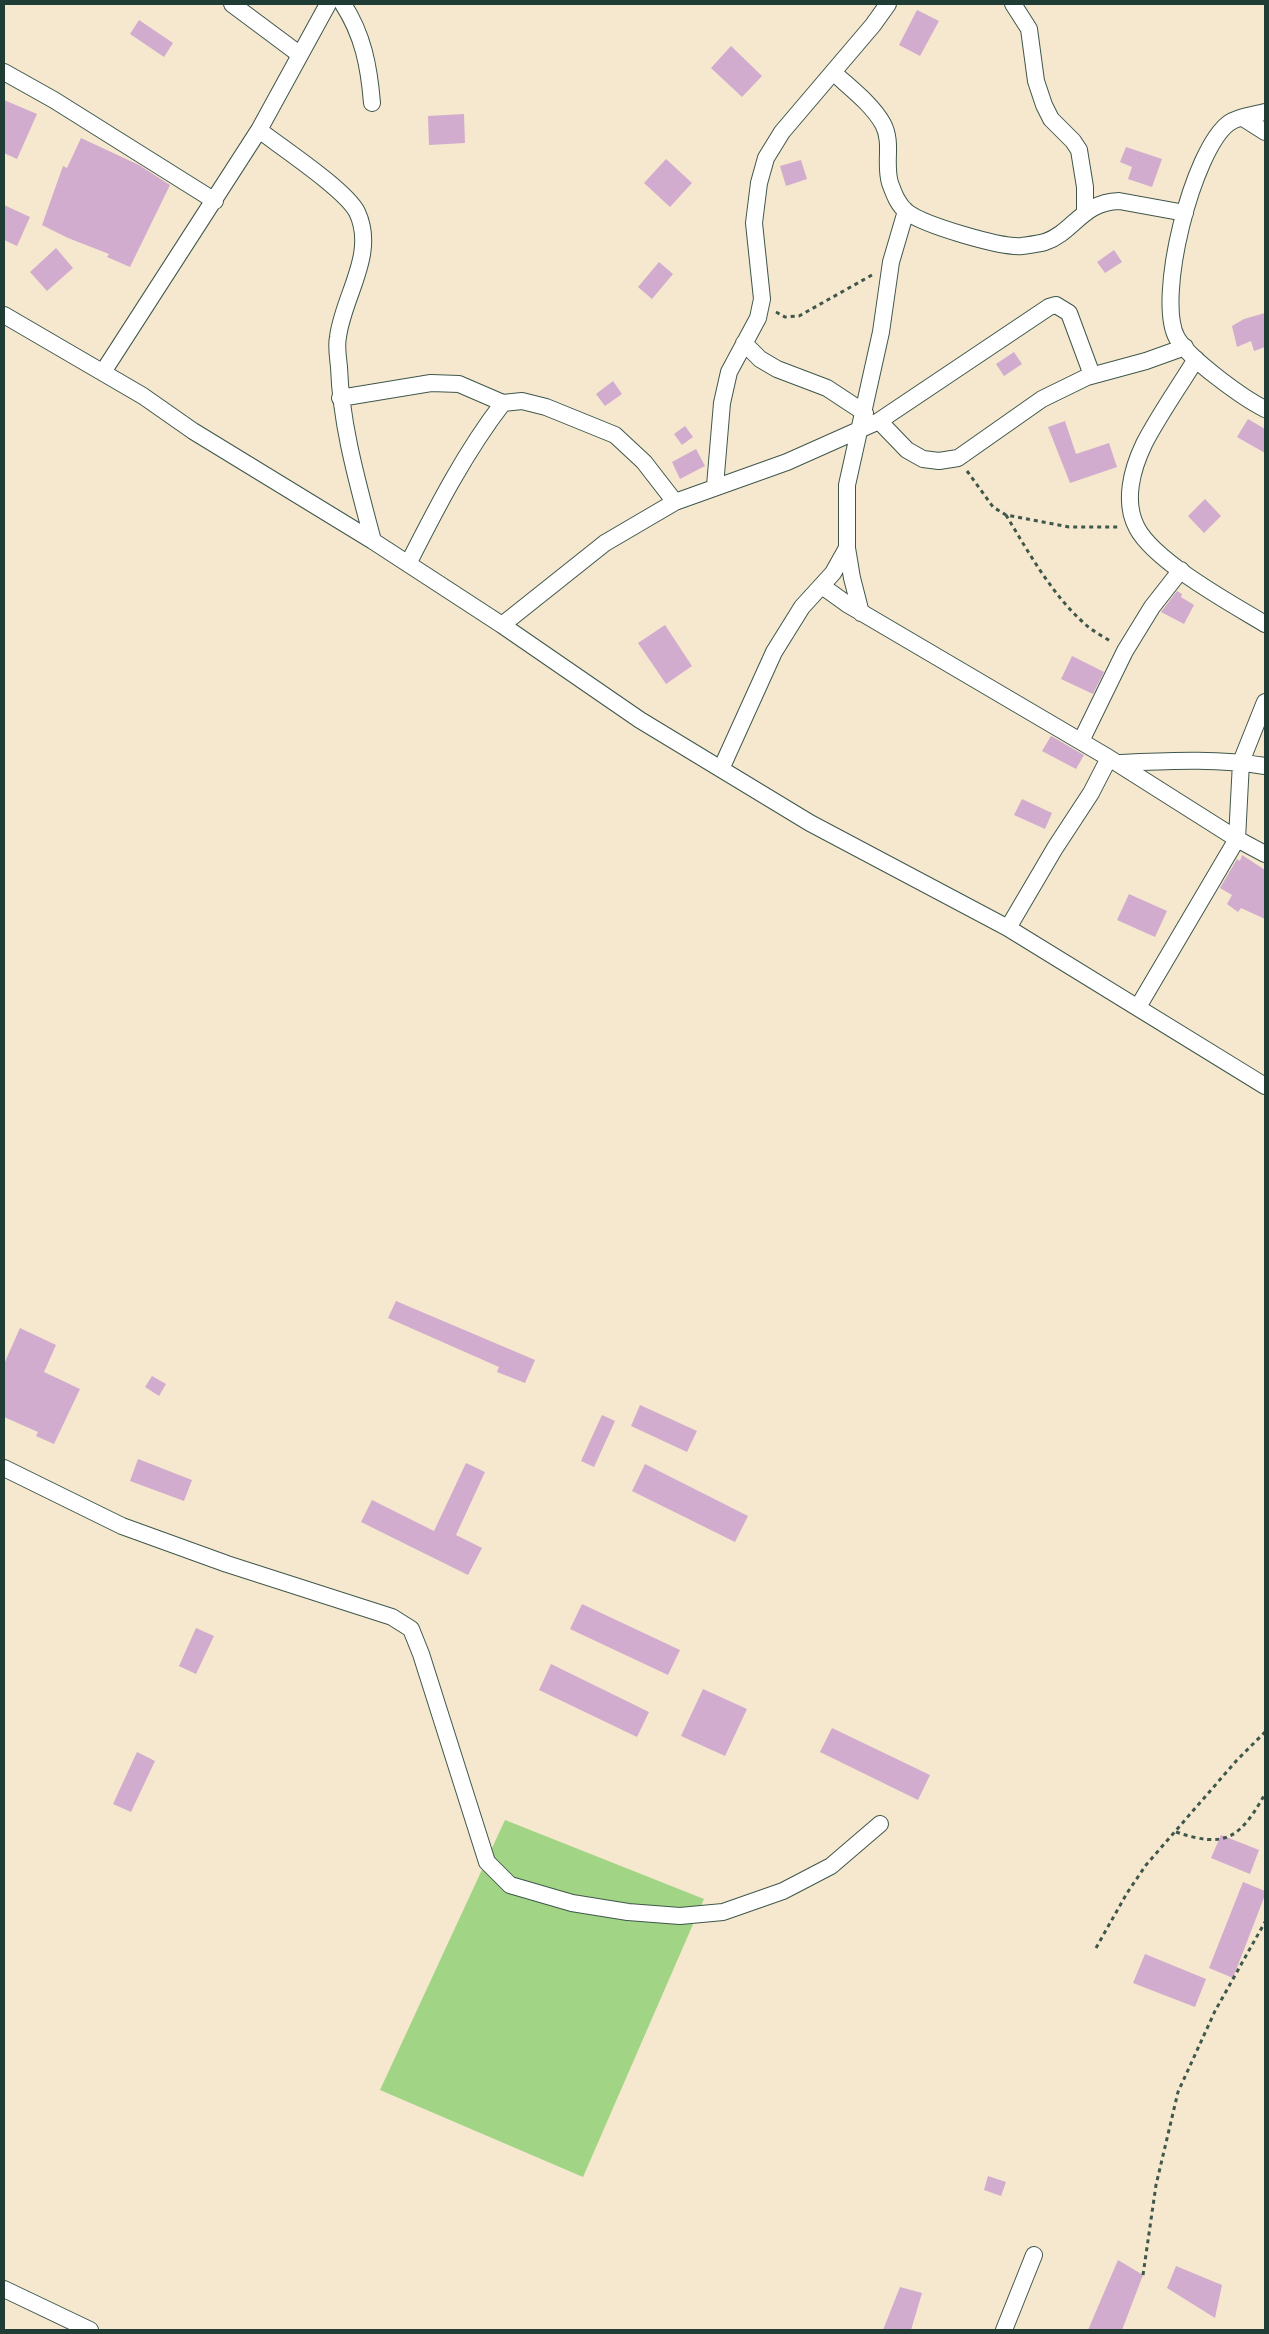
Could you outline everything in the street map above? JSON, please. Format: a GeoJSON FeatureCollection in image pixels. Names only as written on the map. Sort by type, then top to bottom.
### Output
{"type":"FeatureCollection","features":[{"type":"Feature","properties":{"kind":"street"},"geometry":{"type":"LineString","coordinates":[[232,4],[300,54]]}},
{"type":"Feature","properties":{"kind":"street"},"geometry":{"type":"LineString","coordinates":[[103,372],[259,130],[328,4]]}},
{"type":"Feature","properties":{"kind":"street"},"geometry":{"type":"LineString","coordinates":[[343,4],[353,19],[364,47],[370,71],[372,103]]}},
{"type":"Feature","properties":{"kind":"street"},"geometry":{"type":"LineString","coordinates":[[715,486],[722,403],[729,372],[758,318],[762,299],[754,223],[759,183],[766,158],[782,132],[888,4]]}},
{"type":"Feature","properties":{"kind":"street"},"geometry":{"type":"LineString","coordinates":[[1013,4],[1029,29],[1036,81],[1044,104],[1051,119],[1073,141],[1079,150],[1086,186],[1084,211]]}},
{"type":"Feature","properties":{"kind":"street"},"geometry":{"type":"LineString","coordinates":[[4,72],[54,100],[215,201]]}},
{"type":"Feature","properties":{"kind":"street"},"geometry":{"type":"LineString","coordinates":[[833,72],[882,122],[887,133],[889,180],[899,204],[917,219],[1000,245],[1020,246],[1045,242],[1060,233],[1084,211],[1108,201],[1119,200],[1185,213]]}},
{"type":"Feature","properties":{"kind":"street"},"geometry":{"type":"LineString","coordinates":[[1265,112],[1229,123],[1217,136],[1202,162],[1188,197],[1176,253],[1171,296],[1177,338],[1190,353],[1249,401],[1265,409]]}},
{"type":"Feature","properties":{"kind":"street"},"geometry":{"type":"LineString","coordinates":[[1243,118],[1265,132]]}},
{"type":"Feature","properties":{"kind":"street"},"geometry":{"type":"LineString","coordinates":[[259,130],[343,194],[357,212],[363,237],[360,265],[338,337],[340,398],[359,488],[373,541]]}},
{"type":"Feature","properties":{"kind":"street"},"geometry":{"type":"LineString","coordinates":[[861,612],[852,578],[847,548],[847,484],[881,332],[891,262],[906,211]]}},
{"type":"Feature","properties":{"kind":"street"},"geometry":{"type":"LineString","coordinates":[[502,625],[606,543],[675,502],[715,486],[787,462],[879,421],[1049,307],[1056,305],[1069,313],[1092,375]]}},
{"type":"Feature","properties":{"kind":"street"},"geometry":{"type":"LineString","coordinates":[[4,315],[103,372],[194,431],[373,541],[502,625],[640,720],[810,823],[1008,928],[1138,1006],[1265,1086]]}},
{"type":"Feature","properties":{"kind":"street"},"geometry":{"type":"LineString","coordinates":[[744,343],[760,359],[776,369],[827,388],[864,413]]}},
{"type":"Feature","properties":{"kind":"street"},"geometry":{"type":"LineString","coordinates":[[879,421],[907,450],[923,459],[939,461],[958,458],[1042,400],[1092,375],[1153,359],[1190,353]]}},
{"type":"Feature","properties":{"kind":"street"},"geometry":{"type":"LineString","coordinates":[[1190,353],[1144,444],[1132,475],[1129,503],[1137,529],[1158,553],[1207,588],[1265,624]]}},
{"type":"Feature","properties":{"kind":"street"},"geometry":{"type":"LineString","coordinates":[[340,398],[432,383],[460,384],[503,404],[522,400],[546,407],[615,435],[644,462],[675,502]]}},
{"type":"Feature","properties":{"kind":"street"},"geometry":{"type":"LineString","coordinates":[[408,564],[466,458],[487,424],[503,404]]}},
{"type":"Feature","properties":{"kind":"street"},"geometry":{"type":"LineString","coordinates":[[721,768],[774,652],[802,607],[822,586],[840,562],[847,548]]}},
{"type":"Feature","properties":{"kind":"street"},"geometry":{"type":"LineString","coordinates":[[1081,741],[1125,651],[1152,607],[1181,570]]}},
{"type":"Feature","properties":{"kind":"street"},"geometry":{"type":"LineString","coordinates":[[822,586],[861,612],[1114,761],[1236,839],[1265,854]]}},
{"type":"Feature","properties":{"kind":"street"},"geometry":{"type":"LineString","coordinates":[[1138,1006],[1236,839],[1241,762],[1265,702]]}},
{"type":"Feature","properties":{"kind":"street"},"geometry":{"type":"LineString","coordinates":[[1114,761],[1189,760],[1241,762],[1265,766]]}},
{"type":"Feature","properties":{"kind":"street"},"geometry":{"type":"LineString","coordinates":[[1008,928],[1063,834],[1114,761]]}},
{"type":"Feature","properties":{"kind":"street"},"geometry":{"type":"LineString","coordinates":[[4,1468],[122,1526],[227,1564],[392,1617],[411,1629],[487,1862],[510,1885],[572,1903],[628,1912],[680,1916],[723,1912],[783,1891],[831,1866],[880,1824]]}},
{"type":"Feature","properties":{"kind":"street"},"geometry":{"type":"LineString","coordinates":[[1004,2330],[1034,2255]]}},
{"type":"Feature","properties":{"kind":"street"},"geometry":{"type":"LineString","coordinates":[[4,2289],[90,2330]]}},
{"type":"Feature","properties":{"kind":"path"},"geometry":{"type":"LineString","coordinates":[[762,299],[778,314],[791,318],[799,316],[858,285],[891,262]]}},
{"type":"Feature","properties":{"kind":"path"},"geometry":{"type":"LineString","coordinates":[[958,458],[992,507],[1006,515],[1069,527],[1098,526],[1137,529]]}},
{"type":"Feature","properties":{"kind":"path"},"geometry":{"type":"LineString","coordinates":[[1006,515],[1032,558],[1073,612],[1088,626],[1125,651]]}},
{"type":"Feature","properties":{"kind":"path"},"geometry":{"type":"LineString","coordinates":[[1096,1948],[1127,1893],[1146,1865],[1226,1771],[1265,1732]]}},
{"type":"Feature","properties":{"kind":"path"},"geometry":{"type":"LineString","coordinates":[[1176,1832],[1203,1840],[1216,1841],[1229,1836],[1242,1829],[1265,1794]]}},
{"type":"Feature","properties":{"kind":"path"},"geometry":{"type":"LineString","coordinates":[[1143,2275],[1156,2185],[1178,2092],[1215,2011],[1265,1922]]}},
{"type":"Feature","properties":{"kind":"green space"},"geometry":{"type":"Polygon","coordinates":[[[505,1820],[704,1899],[583,2177],[380,2090],[505,1820]]]}},
{"type":"Feature","properties":{"kind":"building"},"geometry":{"type":"Polygon","coordinates":[[[917,10],[939,21],[920,56],[899,45],[917,10]]]}},
{"type":"Feature","properties":{"kind":"building"},"geometry":{"type":"Polygon","coordinates":[[[139,20],[173,43],[164,57],[130,34],[139,20]]]}},
{"type":"Feature","properties":{"kind":"building"},"geometry":{"type":"Polygon","coordinates":[[[731,46],[762,76],[742,97],[711,68],[731,46]]]}},
{"type":"Feature","properties":{"kind":"building"},"geometry":{"type":"Polygon","coordinates":[[[4,100],[37,114],[17,159],[4,153],[4,100]]]}},
{"type":"Feature","properties":{"kind":"building"},"geometry":{"type":"Polygon","coordinates":[[[464,114],[465,143],[429,145],[428,116],[464,114]]]}},
{"type":"Feature","properties":{"kind":"building"},"geometry":{"type":"Polygon","coordinates":[[[81,138],[139,165],[170,185],[130,267],[107,257],[109,254],[68,238],[42,225],[63,166],[67,168],[81,138]]]}},
{"type":"Feature","properties":{"kind":"building"},"geometry":{"type":"Polygon","coordinates":[[[1126,147],[1162,159],[1152,187],[1128,179],[1132,167],[1120,162],[1126,147]]]}},
{"type":"Feature","properties":{"kind":"building"},"geometry":{"type":"Polygon","coordinates":[[[666,159],[692,183],[670,207],[644,183],[666,159]]]}},
{"type":"Feature","properties":{"kind":"building"},"geometry":{"type":"Polygon","coordinates":[[[801,160],[807,179],[786,186],[780,166],[801,160]]]}},
{"type":"Feature","properties":{"kind":"building"},"geometry":{"type":"Polygon","coordinates":[[[4,205],[30,217],[17,246],[4,240],[4,205]]]}},
{"type":"Feature","properties":{"kind":"building"},"geometry":{"type":"Polygon","coordinates":[[[56,248],[73,268],[47,291],[30,272],[56,248]]]}},
{"type":"Feature","properties":{"kind":"building"},"geometry":{"type":"Polygon","coordinates":[[[1114,250],[1122,262],[1105,273],[1097,262],[1114,250]]]}},
{"type":"Feature","properties":{"kind":"building"},"geometry":{"type":"Polygon","coordinates":[[[659,262],[673,274],[652,299],[638,287],[659,262]]]}},
{"type":"Feature","properties":{"kind":"building"},"geometry":{"type":"Polygon","coordinates":[[[1265,313],[1265,347],[1254,351],[1251,341],[1237,347],[1232,326],[1244,319],[1265,313]]]}},
{"type":"Feature","properties":{"kind":"building"},"geometry":{"type":"Polygon","coordinates":[[[1014,352],[1022,364],[1004,376],[996,364],[1014,352]]]}},
{"type":"Feature","properties":{"kind":"building"},"geometry":{"type":"Polygon","coordinates":[[[613,381],[622,394],[605,406],[596,394],[613,381]]]}},
{"type":"Feature","properties":{"kind":"building"},"geometry":{"type":"Polygon","coordinates":[[[1248,419],[1265,429],[1265,453],[1237,437],[1248,419]]]}},
{"type":"Feature","properties":{"kind":"building"},"geometry":{"type":"Polygon","coordinates":[[[1065,421],[1076,454],[1109,443],[1117,467],[1070,483],[1048,427],[1065,421]]]}},
{"type":"Feature","properties":{"kind":"building"},"geometry":{"type":"Polygon","coordinates":[[[685,426],[693,437],[682,445],[674,434],[685,426]]]}},
{"type":"Feature","properties":{"kind":"building"},"geometry":{"type":"Polygon","coordinates":[[[696,449],[705,466],[680,479],[672,462],[696,449]]]}},
{"type":"Feature","properties":{"kind":"building"},"geometry":{"type":"Polygon","coordinates":[[[1205,499],[1221,516],[1204,533],[1188,516],[1205,499]]]}},
{"type":"Feature","properties":{"kind":"building"},"geometry":{"type":"Polygon","coordinates":[[[1177,591],[1182,594],[1181,597],[1194,605],[1184,624],[1161,612],[1177,591]]]}},
{"type":"Feature","properties":{"kind":"building"},"geometry":{"type":"Polygon","coordinates":[[[665,625],[692,666],[666,684],[638,643],[665,625]]]}},
{"type":"Feature","properties":{"kind":"building"},"geometry":{"type":"Polygon","coordinates":[[[1072,656],[1104,672],[1093,694],[1061,679],[1072,656]]]}},
{"type":"Feature","properties":{"kind":"building"},"geometry":{"type":"Polygon","coordinates":[[[1051,736],[1084,755],[1076,769],[1042,751],[1051,736]]]}},
{"type":"Feature","properties":{"kind":"building"},"geometry":{"type":"Polygon","coordinates":[[[1022,799],[1052,813],[1045,829],[1014,815],[1022,799]]]}},
{"type":"Feature","properties":{"kind":"building"},"geometry":{"type":"Polygon","coordinates":[[[1242,855],[1265,870],[1265,919],[1241,908],[1238,912],[1227,904],[1232,895],[1220,888],[1237,859],[1240,861],[1242,855]]]}},
{"type":"Feature","properties":{"kind":"building"},"geometry":{"type":"Polygon","coordinates":[[[1129,894],[1167,911],[1155,937],[1117,920],[1129,894]]]}},
{"type":"Feature","properties":{"kind":"building"},"geometry":{"type":"Polygon","coordinates":[[[396,1301],[535,1360],[525,1383],[497,1372],[499,1367],[388,1318],[396,1301]]]}},
{"type":"Feature","properties":{"kind":"building"},"geometry":{"type":"Polygon","coordinates":[[[20,1328],[56,1345],[44,1372],[80,1389],[54,1444],[36,1436],[38,1432],[4,1417],[4,1364],[20,1328]]]}},
{"type":"Feature","properties":{"kind":"building"},"geometry":{"type":"Polygon","coordinates":[[[152,1376],[166,1384],[159,1396],[145,1387],[152,1376]]]}},
{"type":"Feature","properties":{"kind":"building"},"geometry":{"type":"Polygon","coordinates":[[[640,1405],[697,1431],[687,1452],[631,1426],[640,1405]]]}},
{"type":"Feature","properties":{"kind":"building"},"geometry":{"type":"Polygon","coordinates":[[[602,1415],[615,1421],[594,1467],[581,1461],[602,1415]]]}},
{"type":"Feature","properties":{"kind":"building"},"geometry":{"type":"Polygon","coordinates":[[[138,1459],[192,1480],[184,1501],[130,1481],[138,1459]]]}},
{"type":"Feature","properties":{"kind":"building"},"geometry":{"type":"Polygon","coordinates":[[[466,1463],[485,1472],[456,1535],[482,1548],[468,1575],[361,1522],[372,1500],[434,1531],[466,1463]]]}},
{"type":"Feature","properties":{"kind":"building"},"geometry":{"type":"Polygon","coordinates":[[[645,1464],[748,1516],[735,1542],[632,1491],[645,1464]]]}},
{"type":"Feature","properties":{"kind":"building"},"geometry":{"type":"Polygon","coordinates":[[[582,1604],[680,1650],[668,1675],[570,1629],[582,1604]]]}},
{"type":"Feature","properties":{"kind":"building"},"geometry":{"type":"Polygon","coordinates":[[[196,1628],[214,1636],[196,1674],[179,1666],[196,1628]]]}},
{"type":"Feature","properties":{"kind":"building"},"geometry":{"type":"Polygon","coordinates":[[[551,1664],[649,1712],[637,1737],[539,1690],[551,1664]]]}},
{"type":"Feature","properties":{"kind":"building"},"geometry":{"type":"Polygon","coordinates":[[[703,1689],[747,1709],[725,1756],[681,1736],[703,1689]]]}},
{"type":"Feature","properties":{"kind":"building"},"geometry":{"type":"Polygon","coordinates":[[[832,1728],[930,1775],[918,1800],[820,1752],[832,1728]]]}},
{"type":"Feature","properties":{"kind":"building"},"geometry":{"type":"Polygon","coordinates":[[[137,1752],[155,1761],[131,1812],[113,1804],[137,1752]]]}},
{"type":"Feature","properties":{"kind":"building"},"geometry":{"type":"Polygon","coordinates":[[[1221,1835],[1259,1850],[1250,1874],[1211,1858],[1221,1835]]]}},
{"type":"Feature","properties":{"kind":"building"},"geometry":{"type":"Polygon","coordinates":[[[1243,1882],[1265,1891],[1265,1895],[1233,1978],[1209,1968],[1243,1882]]]}},
{"type":"Feature","properties":{"kind":"building"},"geometry":{"type":"Polygon","coordinates":[[[1145,1954],[1206,1979],[1195,2007],[1133,1983],[1145,1954]]]}},
{"type":"Feature","properties":{"kind":"building"},"geometry":{"type":"Polygon","coordinates":[[[988,2176],[1006,2182],[1001,2196],[984,2190],[988,2176]]]}},
{"type":"Feature","properties":{"kind":"building"},"geometry":{"type":"Polygon","coordinates":[[[1118,2260],[1143,2275],[1122,2330],[1088,2330],[1118,2260]]]}},
{"type":"Feature","properties":{"kind":"building"},"geometry":{"type":"Polygon","coordinates":[[[1176,2266],[1222,2285],[1215,2318],[1167,2288],[1176,2266]]]}},
{"type":"Feature","properties":{"kind":"building"},"geometry":{"type":"Polygon","coordinates":[[[900,2287],[922,2293],[911,2330],[883,2330],[900,2287]]]}}]}
